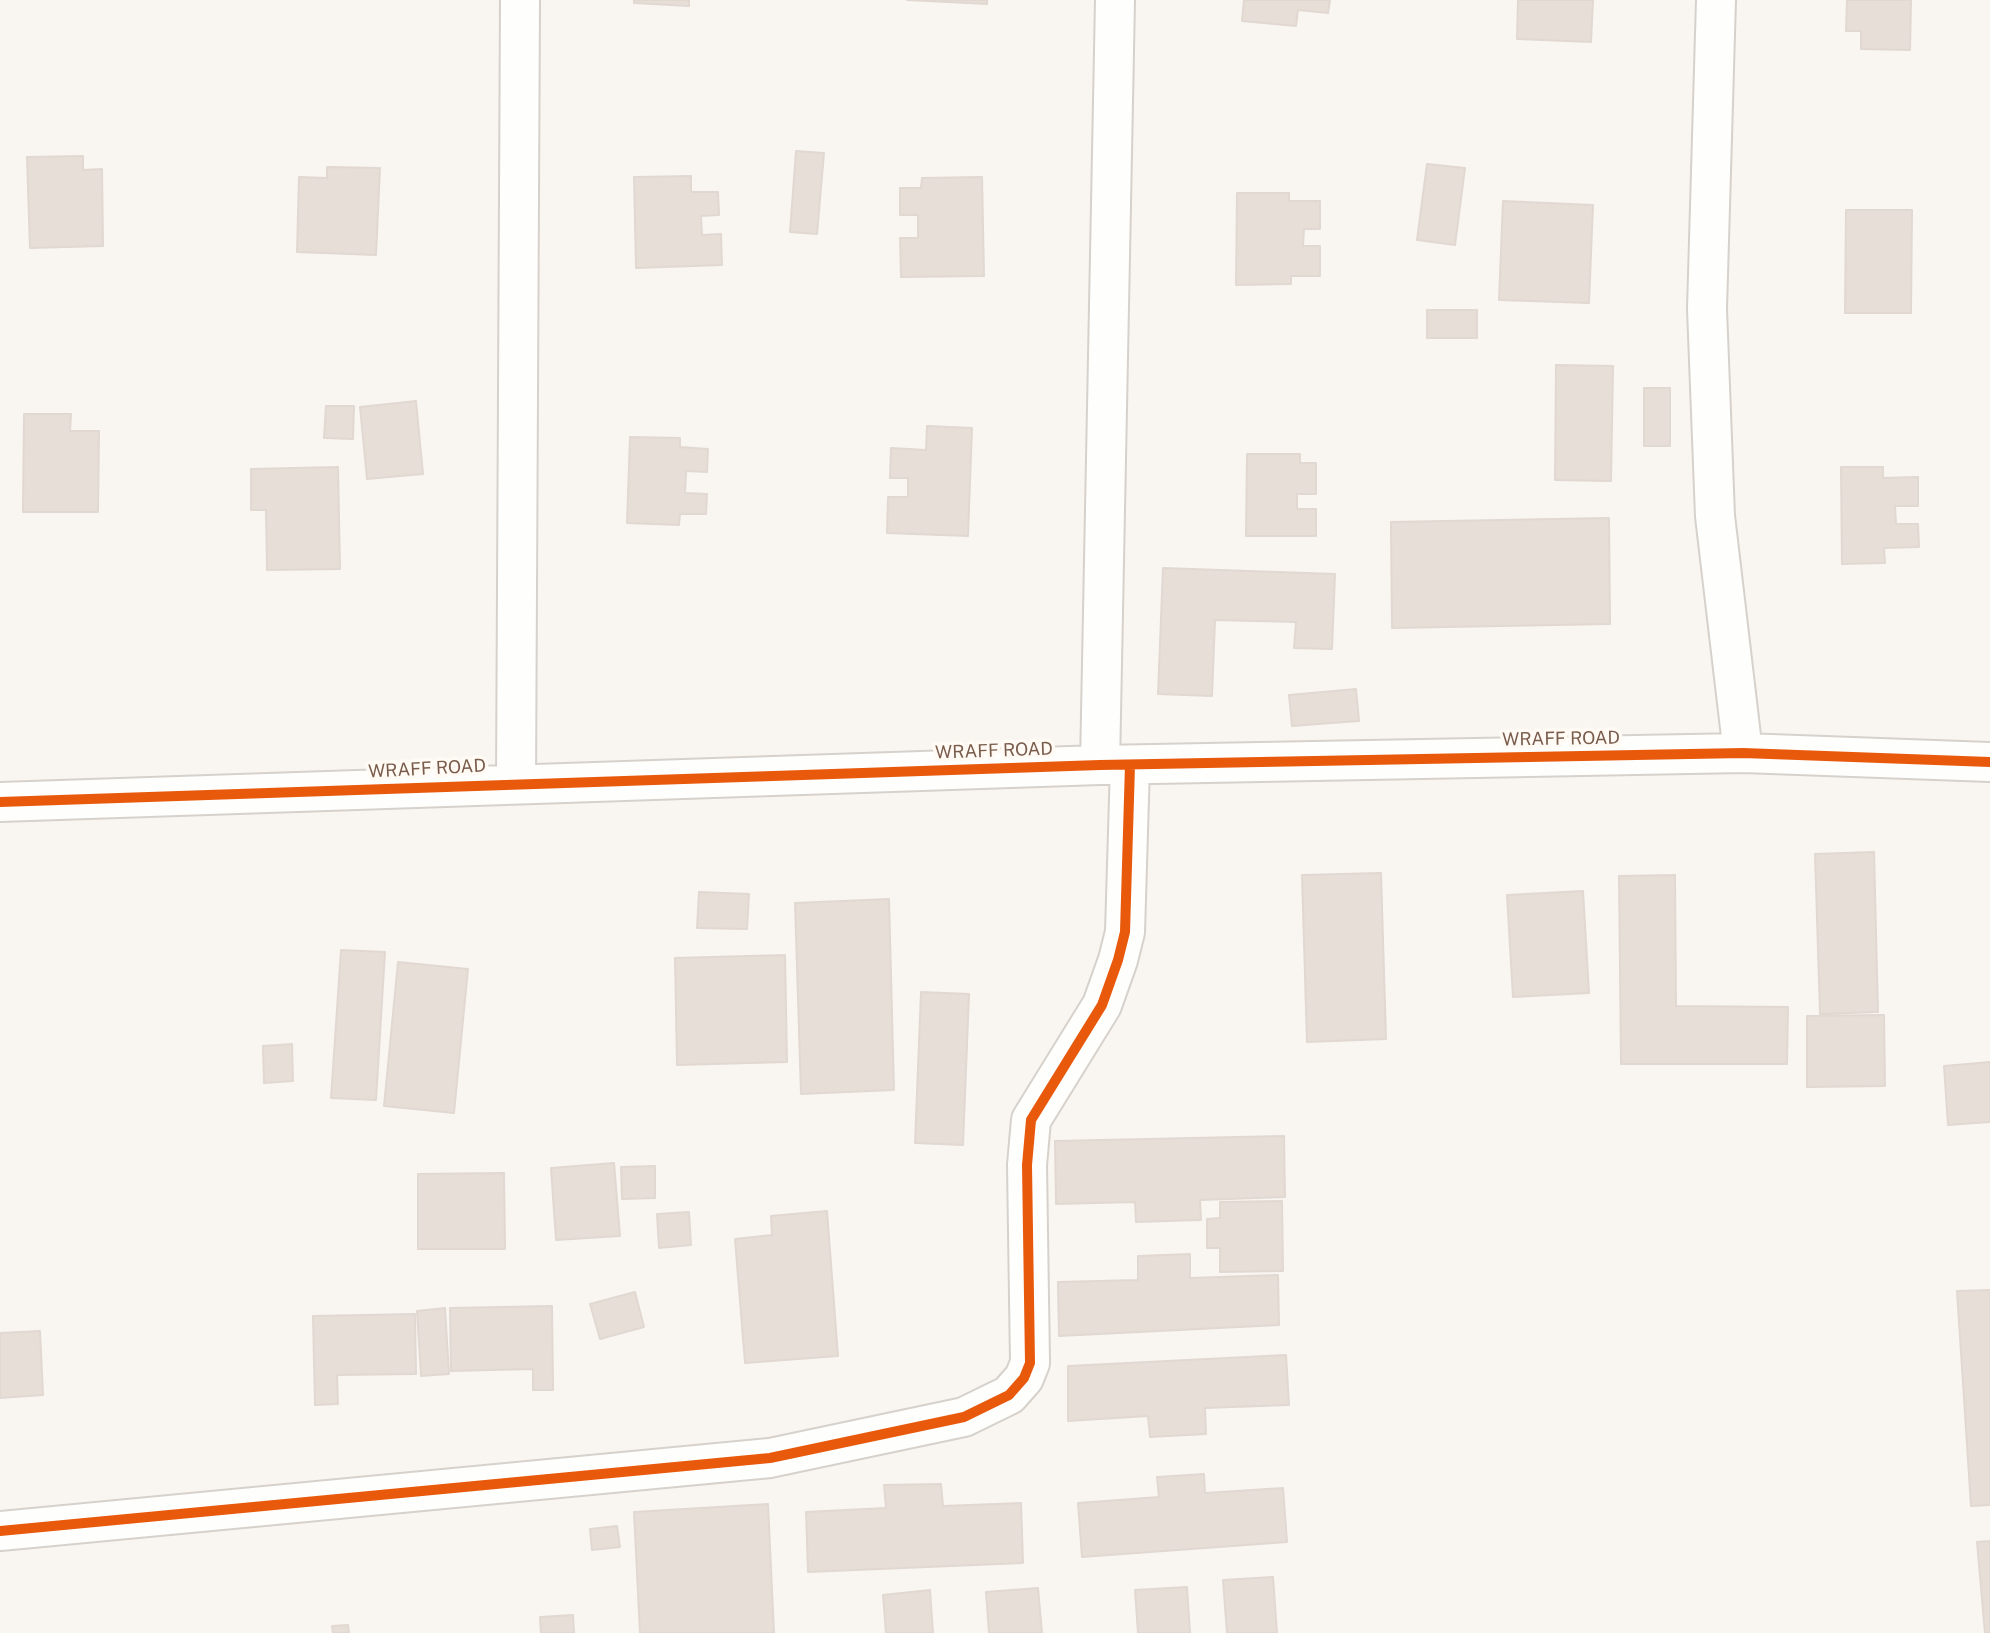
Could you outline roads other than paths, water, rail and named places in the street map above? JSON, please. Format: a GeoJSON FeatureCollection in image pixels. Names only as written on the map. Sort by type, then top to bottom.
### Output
{"type":"FeatureCollection","features":[{"type":"Feature","properties":{"kind":"street"},"geometry":{"type":"LineString","coordinates":[[516,783],[520,0]]}},
{"type":"Feature","properties":{"kind":"street"},"geometry":{"type":"LineString","coordinates":[[0,1531],[770,1458],[964,1417],[1009,1395],[1024,1378],[1030,1363],[1027,1165],[1031,1120],[1102,1005],[1125,932],[1115,765],[1115,0]]}},
{"type":"Feature","properties":{"kind":"street"},"geometry":{"type":"LineString","coordinates":[[1716,0],[1707,309],[1715,516],[1742,753]]}},
{"type":"Feature","properties":{"kind":"street","name":"WRAFF ROAD"},"geometry":{"type":"LineString","coordinates":[[0,802],[1115,765],[1742,753],[1990,762]]}}]}
